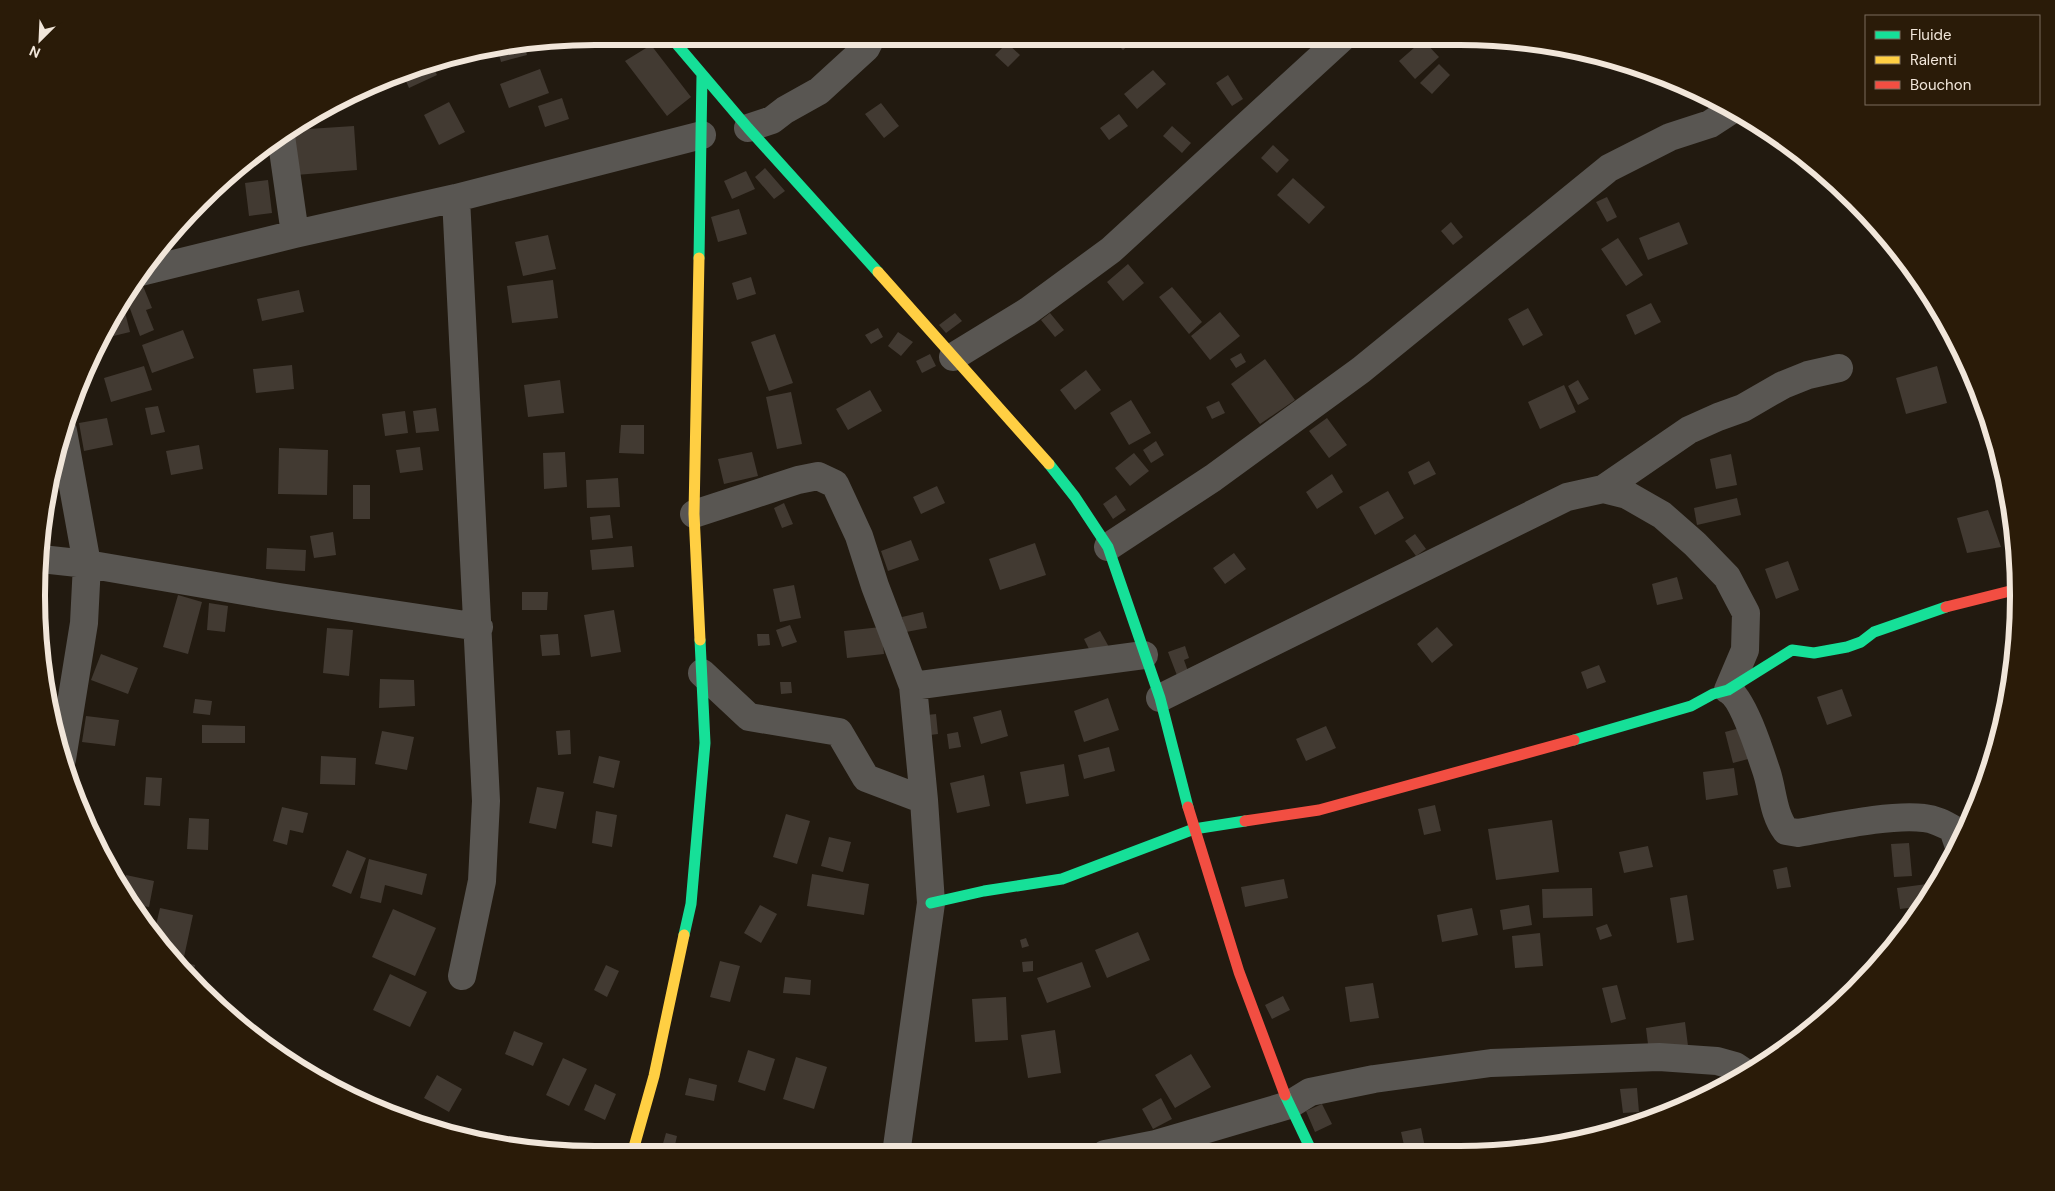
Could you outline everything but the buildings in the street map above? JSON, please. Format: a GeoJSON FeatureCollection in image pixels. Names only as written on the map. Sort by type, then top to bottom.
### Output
{"type":"FeatureCollection","features":[{"type":"Feature","properties":{"kind":"street"},"geometry":{"type":"LineString","coordinates":[[678,45],[748,128],[1037,448],[1075,497],[1108,547],[1160,698],[1194,829],[1239,972],[1289,1105],[1309,1146]]}},
{"type":"Feature","properties":{"kind":"street"},"geometry":{"type":"LineString","coordinates":[[748,128],[772,120],[785,110],[819,91],[868,45]]}},
{"type":"Feature","properties":{"kind":"street"},"geometry":{"type":"LineString","coordinates":[[953,357],[1028,311],[1111,250],[1334,45]]}},
{"type":"Feature","properties":{"kind":"street"},"geometry":{"type":"LineString","coordinates":[[634,1146],[654,1076],[691,904],[706,743],[694,514],[702,75]]}},
{"type":"Feature","properties":{"kind":"street"},"geometry":{"type":"LineString","coordinates":[[1108,547],[1213,478],[1361,370],[1609,168],[1670,137],[1710,124],[1725,114]]}},
{"type":"Feature","properties":{"kind":"street"},"geometry":{"type":"LineString","coordinates":[[153,269],[456,198],[702,135]]}},
{"type":"Feature","properties":{"kind":"street"},"geometry":{"type":"LineString","coordinates":[[282,143],[296,234]]}},
{"type":"Feature","properties":{"kind":"street"},"geometry":{"type":"LineString","coordinates":[[456,198],[479,627],[486,801],[482,881],[462,976]]}},
{"type":"Feature","properties":{"kind":"street"},"geometry":{"type":"LineString","coordinates":[[1160,698],[1567,497],[1603,489],[1689,430],[1743,408],[1783,385],[1839,368]]}},
{"type":"Feature","properties":{"kind":"street"},"geometry":{"type":"LineString","coordinates":[[65,741],[84,624],[87,564],[66,447]]}},
{"type":"Feature","properties":{"kind":"street"},"geometry":{"type":"LineString","coordinates":[[694,514],[798,480],[818,476],[834,484],[859,536],[875,586],[913,686],[931,902],[897,1146]]}},
{"type":"Feature","properties":{"kind":"street"},"geometry":{"type":"LineString","coordinates":[[1603,489],[1627,495],[1662,515],[1695,544],[1727,577],[1746,613],[1746,650],[1728,690]]}},
{"type":"Feature","properties":{"kind":"street"},"geometry":{"type":"LineString","coordinates":[[46,560],[87,564],[279,597],[479,627]]}},
{"type":"Feature","properties":{"kind":"street"},"geometry":{"type":"LineString","coordinates":[[931,902],[1062,879],[1194,829],[1319,810],[1466,771],[1652,718],[1691,706],[1713,694],[1728,690],[1792,650],[1814,653],[1846,647],[1861,642],[1874,632],[1937,609],[2010,591]]}},
{"type":"Feature","properties":{"kind":"street"},"geometry":{"type":"LineString","coordinates":[[913,686],[1144,655]]}},
{"type":"Feature","properties":{"kind":"street"},"geometry":{"type":"LineString","coordinates":[[702,673],[749,717],[839,732],[866,778],[924,800]]}},
{"type":"Feature","properties":{"kind":"street"},"geometry":{"type":"LineString","coordinates":[[1728,690],[1734,693],[1751,729],[1767,774],[1779,822],[1786,831],[1798,833],[1899,818],[1925,818],[1943,823],[1953,829],[1955,835]]}},
{"type":"Feature","properties":{"kind":"street"},"geometry":{"type":"LineString","coordinates":[[1146,1146],[1289,1105],[1310,1092],[1374,1079],[1491,1063],[1659,1057],[1717,1061],[1739,1069]]}},
{"type":"Feature","properties":{"kind":"traffic: fast"},"geometry":{"type":"LineString","coordinates":[[677,45],[748,128],[878,272]]}},
{"type":"Feature","properties":{"kind":"traffic: fast"},"geometry":{"type":"LineString","coordinates":[[699,258],[702,75]]}},
{"type":"Feature","properties":{"kind":"traffic: fast"},"geometry":{"type":"LineString","coordinates":[[1049,464],[1075,497],[1108,547],[1160,698],[1188,807]]}},
{"type":"Feature","properties":{"kind":"traffic: fast"},"geometry":{"type":"LineString","coordinates":[[1574,740],[1691,706],[1713,694],[1728,690],[1792,650],[1814,653],[1847,647],[1861,642],[1874,632],[1946,607]]}},
{"type":"Feature","properties":{"kind":"traffic: fast"},"geometry":{"type":"LineString","coordinates":[[684,935],[691,904],[705,743],[700,640]]}},
{"type":"Feature","properties":{"kind":"traffic: fast"},"geometry":{"type":"LineString","coordinates":[[931,903],[984,891],[1062,879],[1194,829],[1245,821]]}},
{"type":"Feature","properties":{"kind":"traffic: fast"},"geometry":{"type":"LineString","coordinates":[[1285,1095],[1309,1146]]}},
{"type":"Feature","properties":{"kind":"traffic: slow"},"geometry":{"type":"LineString","coordinates":[[699,258],[694,514],[700,640]]}},
{"type":"Feature","properties":{"kind":"traffic: slow"},"geometry":{"type":"LineString","coordinates":[[878,272],[1049,464]]}},
{"type":"Feature","properties":{"kind":"traffic: slow"},"geometry":{"type":"LineString","coordinates":[[634,1146],[654,1076],[684,935]]}},
{"type":"Feature","properties":{"kind":"traffic: jam"},"geometry":{"type":"LineString","coordinates":[[1946,607],[2010,591]]}},
{"type":"Feature","properties":{"kind":"traffic: jam"},"geometry":{"type":"LineString","coordinates":[[1245,821],[1319,810],[1574,740]]}},
{"type":"Feature","properties":{"kind":"traffic: jam"},"geometry":{"type":"LineString","coordinates":[[1188,807],[1239,972],[1285,1095]]}}]}
